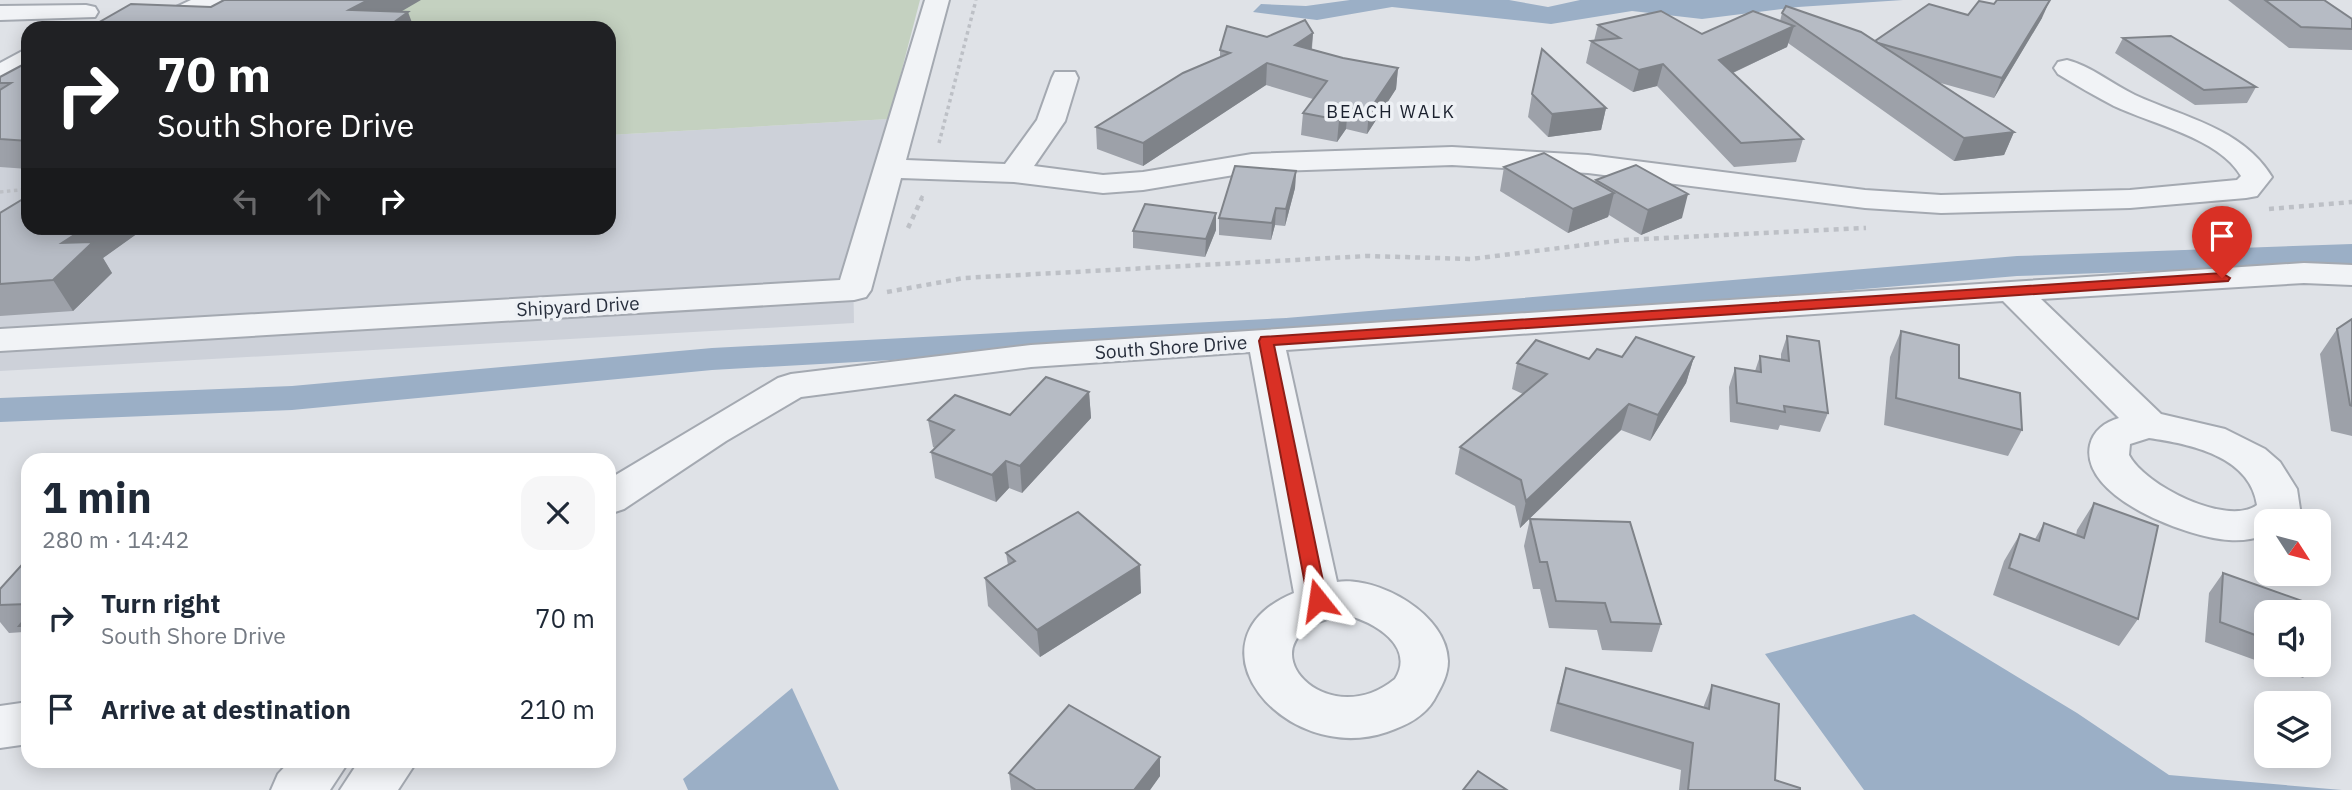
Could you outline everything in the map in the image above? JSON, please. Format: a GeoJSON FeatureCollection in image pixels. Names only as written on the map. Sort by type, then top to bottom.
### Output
{"type":"FeatureCollection","features":[{"type":"Feature","properties":{"kind":"street"},"geometry":{"type":"LineString","coordinates":[[166,21],[210,0]]}},
{"type":"Feature","properties":{"kind":"street","name":"Shipyard Drive"},"geometry":{"type":"LineString","coordinates":[[0,340],[854,290],[937,0]]}},
{"type":"Feature","properties":{"kind":"street"},"geometry":{"type":"LineString","coordinates":[[0,13],[95,6]]}},
{"type":"Feature","properties":{"kind":"street"},"geometry":{"type":"LineString","coordinates":[[75,21],[95,6]]}},
{"type":"Feature","properties":{"kind":"street"},"geometry":{"type":"LineString","coordinates":[[0,48],[20,55],[0,75]]}},
{"type":"Feature","properties":{"kind":"street"},"geometry":{"type":"LineString","coordinates":[[889,169],[1014,173],[1103,184],[1143,181],[1252,163],[1452,156],[1588,164],[1852,198],[1941,204],[2143,198],[2246,189],[2257,177],[2253,166],[2224,144],[2124,100],[2067,68]]}},
{"type":"Feature","properties":{"kind":"street"},"geometry":{"type":"LineString","coordinates":[[1014,173],[1051,121],[1065,78]]}},
{"type":"Feature","properties":{"kind":"street","name":"South Shore Drive"},"geometry":{"type":"LineString","coordinates":[[616,494],[712,432],[791,386],[1031,356],[2012,290],[2304,273],[2352,275]]}},
{"type":"Feature","properties":{"kind":"street"},"geometry":{"type":"LineString","coordinates":[[2012,290],[2149,425]]}},
{"type":"Feature","properties":{"kind":"street"},"geometry":{"type":"LineString","coordinates":[[1266,341],[1318,600]]}},
{"type":"Feature","properties":{"kind":"street"},"geometry":{"type":"LineString","coordinates":[[0,727],[21,724]]}},
{"type":"Feature","properties":{"kind":"street"},"geometry":{"type":"LineString","coordinates":[[297,790],[317,768]]}},
{"type":"Feature","properties":{"kind":"street"},"geometry":{"type":"LineString","coordinates":[[366,790],[385,768]]}},
{"type":"Feature","properties":{"kind":"path"},"geometry":{"type":"LineString","coordinates":[[0,192],[21,189]]}},
{"type":"Feature","properties":{"kind":"path"},"geometry":{"type":"LineString","coordinates":[[2259,210],[2352,202]]}},
{"type":"Feature","properties":{"kind":"path"},"geometry":{"type":"LineString","coordinates":[[880,293],[964,278],[1367,256],[1471,259],[1624,240],[1871,228]]}},
{"type":"Feature","properties":{"kind":"shaded area"},"geometry":{"type":"Polygon","coordinates":[[[21,80],[21,235],[616,235],[616,135],[889,119],[853,270],[854,323],[0,371],[0,95],[21,80]]]}},
{"type":"Feature","properties":{"kind":"green space"},"geometry":{"type":"Polygon","coordinates":[[[263,0],[920,0],[889,119],[616,135],[616,21],[220,21],[263,0]]]}},
{"type":"Feature","properties":{"kind":"water"},"geometry":{"type":"Polygon","coordinates":[[[1350,0],[1509,0],[1548,7],[1580,0],[1903,0],[1798,7],[1702,19],[1632,11],[1551,24],[1392,7],[1317,20],[1253,12],[1261,4],[1306,6],[1350,0]]]}},
{"type":"Feature","properties":{"kind":"water"},"geometry":{"type":"Polygon","coordinates":[[[1914,614],[2077,713],[2169,775],[2342,790],[1864,790],[1765,654],[1914,614]]]}},
{"type":"Feature","properties":{"kind":"water"},"geometry":{"type":"Polygon","coordinates":[[[792,688],[839,790],[688,790],[683,779],[792,688]]]}},
{"type":"Feature","properties":{"kind":"building"},"geometry":{"type":"Polygon","coordinates":[[[224,0],[368,0],[349,10],[408,12],[396,21],[101,21],[131,4],[211,7],[224,0]]]}},
{"type":"Feature","properties":{"kind":"building"},"geometry":{"type":"Polygon","coordinates":[[[1997,0],[2050,0],[2002,78],[1875,41],[1929,4],[1968,15],[1979,1],[1994,4],[1997,0]]]}},
{"type":"Feature","properties":{"kind":"building"},"geometry":{"type":"Polygon","coordinates":[[[2265,0],[2324,0],[2352,19],[2352,29],[2301,27],[2265,0]]]}},
{"type":"Feature","properties":{"kind":"building"},"geometry":{"type":"Polygon","coordinates":[[[1786,6],[1861,32],[2014,132],[1964,138],[1782,13],[1786,6]]]}},
{"type":"Feature","properties":{"kind":"building"},"geometry":{"type":"Polygon","coordinates":[[[1661,11],[1702,34],[1753,11],[1794,26],[1719,60],[1803,139],[1741,143],[1663,64],[1639,70],[1591,41],[1620,38],[1598,25],[1661,11]]]}},
{"type":"Feature","properties":{"kind":"building"},"geometry":{"type":"Polygon","coordinates":[[[1305,20],[1313,33],[1295,45],[1343,58],[1398,68],[1369,111],[1348,107],[1339,120],[1303,113],[1327,81],[1267,63],[1143,143],[1096,127],[1183,73],[1230,53],[1220,50],[1227,26],[1267,37],[1305,20]]]}},
{"type":"Feature","properties":{"kind":"building"},"geometry":{"type":"Polygon","coordinates":[[[2171,36],[2256,87],[2204,90],[2123,38],[2171,36]]]}},
{"type":"Feature","properties":{"kind":"building"},"geometry":{"type":"Polygon","coordinates":[[[1542,49],[1606,108],[1552,114],[1532,94],[1542,49]]]}},
{"type":"Feature","properties":{"kind":"building"},"geometry":{"type":"Polygon","coordinates":[[[21,66],[21,140],[0,139],[0,90],[11,83],[0,83],[0,77],[21,66]]]}},
{"type":"Feature","properties":{"kind":"building"},"geometry":{"type":"Polygon","coordinates":[[[1544,153],[1614,193],[1573,209],[1504,167],[1544,153]]]}},
{"type":"Feature","properties":{"kind":"building"},"geometry":{"type":"Polygon","coordinates":[[[1636,165],[1688,194],[1648,210],[1596,180],[1636,165]]]}},
{"type":"Feature","properties":{"kind":"building"},"geometry":{"type":"Polygon","coordinates":[[[1235,166],[1296,171],[1286,209],[1276,208],[1272,223],[1219,218],[1235,166]]]}},
{"type":"Feature","properties":{"kind":"building"},"geometry":{"type":"Polygon","coordinates":[[[21,200],[21,235],[74,235],[62,243],[93,242],[53,280],[0,284],[0,213],[21,200]]]}},
{"type":"Feature","properties":{"kind":"building"},"geometry":{"type":"Polygon","coordinates":[[[1145,204],[1216,213],[1206,239],[1133,231],[1145,204]]]}},
{"type":"Feature","properties":{"kind":"building"},"geometry":{"type":"Polygon","coordinates":[[[2352,319],[2352,406],[2337,329],[2352,319]]]}},
{"type":"Feature","properties":{"kind":"building"},"geometry":{"type":"Polygon","coordinates":[[[1901,331],[1959,345],[1959,378],[2020,393],[2022,430],[1896,398],[1901,331]]]}},
{"type":"Feature","properties":{"kind":"building"},"geometry":{"type":"Polygon","coordinates":[[[1787,336],[1819,341],[1828,413],[1784,406],[1785,412],[1737,403],[1735,368],[1761,372],[1760,356],[1789,361],[1787,336]]]}},
{"type":"Feature","properties":{"kind":"building"},"geometry":{"type":"Polygon","coordinates":[[[1636,337],[1694,357],[1658,415],[1629,404],[1526,501],[1521,480],[1460,447],[1547,374],[1517,363],[1536,340],[1589,359],[1597,349],[1622,357],[1636,337]]]}},
{"type":"Feature","properties":{"kind":"building"},"geometry":{"type":"Polygon","coordinates":[[[1046,377],[1089,392],[1020,466],[1006,461],[992,475],[931,452],[954,430],[928,420],[955,395],[1010,415],[1046,377]]]}},
{"type":"Feature","properties":{"kind":"building"},"geometry":{"type":"Polygon","coordinates":[[[2094,503],[2158,526],[2138,619],[2009,568],[2020,534],[2039,541],[2044,523],[2084,538],[2094,503]]]}},
{"type":"Feature","properties":{"kind":"building"},"geometry":{"type":"Polygon","coordinates":[[[1078,512],[1140,565],[1037,630],[985,578],[1015,561],[1006,553],[1078,512]]]}},
{"type":"Feature","properties":{"kind":"building"},"geometry":{"type":"Polygon","coordinates":[[[1530,519],[1630,522],[1661,624],[1611,622],[1605,603],[1556,601],[1547,562],[1540,562],[1530,519]]]}},
{"type":"Feature","properties":{"kind":"building"},"geometry":{"type":"Polygon","coordinates":[[[21,566],[21,604],[0,605],[0,589],[21,566]]]}},
{"type":"Feature","properties":{"kind":"building"},"geometry":{"type":"Polygon","coordinates":[[[2223,573],[2299,600],[2254,600],[2254,635],[2220,622],[2223,573]]]}},
{"type":"Feature","properties":{"kind":"building"},"geometry":{"type":"Polygon","coordinates":[[[1566,668],[1709,709],[1712,685],[1779,704],[1775,780],[1800,790],[1688,790],[1693,743],[1558,703],[1566,668]]]}},
{"type":"Feature","properties":{"kind":"building"},"geometry":{"type":"Polygon","coordinates":[[[1069,705],[1160,757],[1134,790],[1036,790],[1009,773],[1069,705]]]}},
{"type":"Feature","properties":{"kind":"building"},"geometry":{"type":"Polygon","coordinates":[[[1478,771],[1507,790],[1463,790],[1478,771]]]}},
{"type":"Feature","properties":{"kind":"waterway"},"geometry":{"type":"LineString","coordinates":[[0,410],[292,398],[712,359],[1286,328],[2017,266],[2352,254]]}},
{"type":"Feature","properties":{"kind":"district","name":"BEACH WALK"},"geometry":{"type":"Point","coordinates":[1391,112]}},
{"type":"Feature","properties":{"kind":"route"},"geometry":{"type":"LineString","coordinates":[[1318,600],[1311,576],[1266,341],[2222,278]]}}]}
